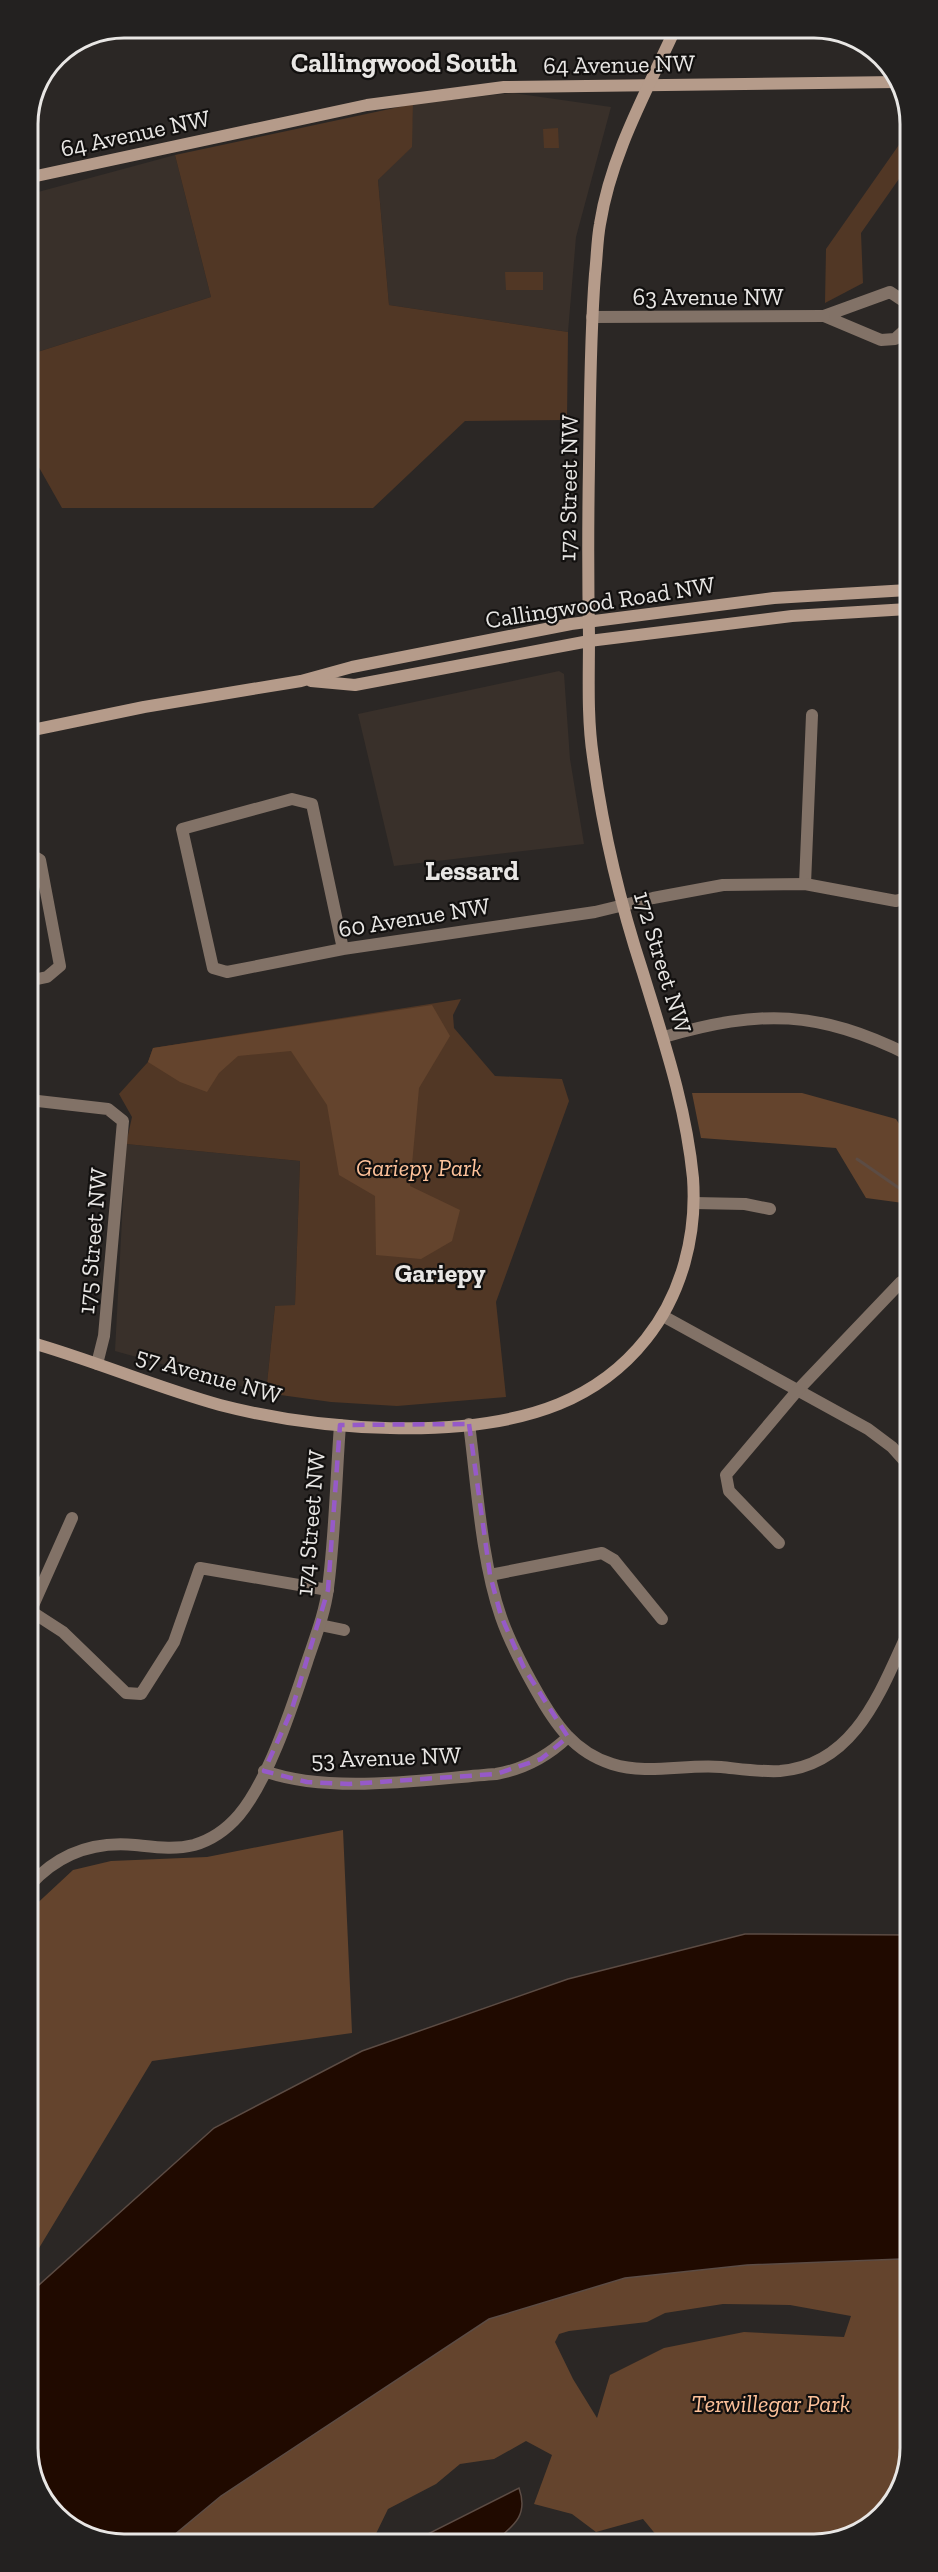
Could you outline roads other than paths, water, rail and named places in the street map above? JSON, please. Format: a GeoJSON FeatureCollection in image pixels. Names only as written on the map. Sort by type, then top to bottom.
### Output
{"type":"FeatureCollection","features":[{"type":"Feature","properties":{"kind":"street","name":"172 Street NW"},"geometry":{"type":"LineString","coordinates":[[560,1404],[585,1392],[622,1366],[640,1347],[663,1316],[681,1275],[690,1238],[694,1203],[686,1121],[664,1037],[622,905],[604,824],[592,752],[588,621],[592,317],[600,224],[618,153],[671,38]]}},
{"type":"Feature","properties":{"kind":"street","name":"64 Avenue NW"},"geometry":{"type":"LineString","coordinates":[[38,176],[367,105],[504,87],[890,82]]}},
{"type":"Feature","properties":{"kind":"street","name":"63 Avenue NW"},"geometry":{"type":"LineString","coordinates":[[592,317],[824,316],[890,292],[900,299]]}},
{"type":"Feature","properties":{"kind":"street","name":"63 Avenue NW"},"geometry":{"type":"LineString","coordinates":[[824,316],[881,340],[895,339],[900,334]]}},
{"type":"Feature","properties":{"kind":"street","name":"Callingwood Road NW"},"geometry":{"type":"LineString","coordinates":[[38,729],[144,707],[301,681],[352,667],[588,621],[774,598],[900,590]]}},
{"type":"Feature","properties":{"kind":"street","name":"Callingwood Road NW"},"geometry":{"type":"LineString","coordinates":[[301,681],[355,685],[589,641],[792,616],[900,609]]}},
{"type":"Feature","properties":{"kind":"street"},"geometry":{"type":"LineString","coordinates":[[805,884],[812,715]]}},
{"type":"Feature","properties":{"kind":"street","name":"60 Avenue NW"},"geometry":{"type":"LineString","coordinates":[[343,949],[312,804],[292,800],[182,829],[213,968],[227,972],[343,949],[581,914],[723,885],[805,884],[896,901],[900,900]]}},
{"type":"Feature","properties":{"kind":"street"},"geometry":{"type":"LineString","coordinates":[[38,859],[40,860],[60,966],[47,977],[38,979]]}},
{"type":"Feature","properties":{"kind":"street"},"geometry":{"type":"LineString","coordinates":[[664,1037],[734,1020],[795,1019],[853,1031],[900,1052]]}},
{"type":"Feature","properties":{"kind":"street","name":"175 Street NW"},"geometry":{"type":"LineString","coordinates":[[38,1101],[108,1109],[123,1121],[105,1325],[102,1350],[97,1364]]}},
{"type":"Feature","properties":{"kind":"street"},"geometry":{"type":"LineString","coordinates":[[694,1203],[745,1204],[770,1209]]}},
{"type":"Feature","properties":{"kind":"street"},"geometry":{"type":"LineString","coordinates":[[779,1543],[729,1491],[725,1480],[730,1469],[798,1391],[900,1283]]}},
{"type":"Feature","properties":{"kind":"street"},"geometry":{"type":"LineString","coordinates":[[663,1316],[882,1438],[900,1455]]}},
{"type":"Feature","properties":{"kind":"street","name":"57 Avenue NW"},"geometry":{"type":"LineString","coordinates":[[37,1345],[221,1405],[280,1417],[340,1425],[411,1427],[469,1424],[510,1418],[560,1404]]}},
{"type":"Feature","properties":{"kind":"street"},"geometry":{"type":"LineString","coordinates":[[469,1424],[490,1575],[501,1616],[515,1650],[552,1719],[568,1737],[590,1755],[621,1767],[643,1769],[714,1766],[768,1771],[801,1767],[831,1753],[857,1730],[870,1713],[900,1649]]}},
{"type":"Feature","properties":{"kind":"street","name":"174 Street NW"},"geometry":{"type":"LineString","coordinates":[[264,1771],[291,1712],[320,1625],[328,1590],[340,1425]]}},
{"type":"Feature","properties":{"kind":"street"},"geometry":{"type":"LineString","coordinates":[[37,1594],[72,1518]]}},
{"type":"Feature","properties":{"kind":"street"},"geometry":{"type":"LineString","coordinates":[[490,1575],[602,1553],[614,1560],[662,1619]]}},
{"type":"Feature","properties":{"kind":"street"},"geometry":{"type":"LineString","coordinates":[[37,1615],[63,1632],[126,1693],[141,1694],[174,1642],[200,1568],[328,1590]]}},
{"type":"Feature","properties":{"kind":"street","name":"174 Street NW"},"geometry":{"type":"LineString","coordinates":[[320,1625],[344,1630]]}},
{"type":"Feature","properties":{"kind":"street","name":"53 Avenue NW"},"geometry":{"type":"LineString","coordinates":[[264,1771],[307,1782],[349,1784],[496,1774],[520,1768],[541,1759],[568,1737]]}},
{"type":"Feature","properties":{"kind":"street"},"geometry":{"type":"LineString","coordinates":[[37,1878],[54,1863],[90,1847],[118,1844],[173,1848],[206,1840],[218,1834],[237,1817],[250,1799],[264,1771]]}},
{"type":"Feature","properties":{"kind":"waterway"},"geometry":{"type":"LineString","coordinates":[[857,1159],[900,1189]]}},
{"type":"Feature","properties":{"kind":"district","name":"Callingwood South"},"geometry":{"type":"Point","coordinates":[404,63]}},
{"type":"Feature","properties":{"kind":"district","name":"Lessard"},"geometry":{"type":"Point","coordinates":[472,871]}},
{"type":"Feature","properties":{"kind":"district","name":"Gariepy"},"geometry":{"type":"Point","coordinates":[440,1273]}},
{"type":"Feature","properties":{"kind":"park label","name":"Gariepy Park"},"geometry":{"type":"Point","coordinates":[419,1167]}},
{"type":"Feature","properties":{"kind":"park label","name":"Terwillegar Park"},"geometry":{"type":"Point","coordinates":[771,2403]}}]}
